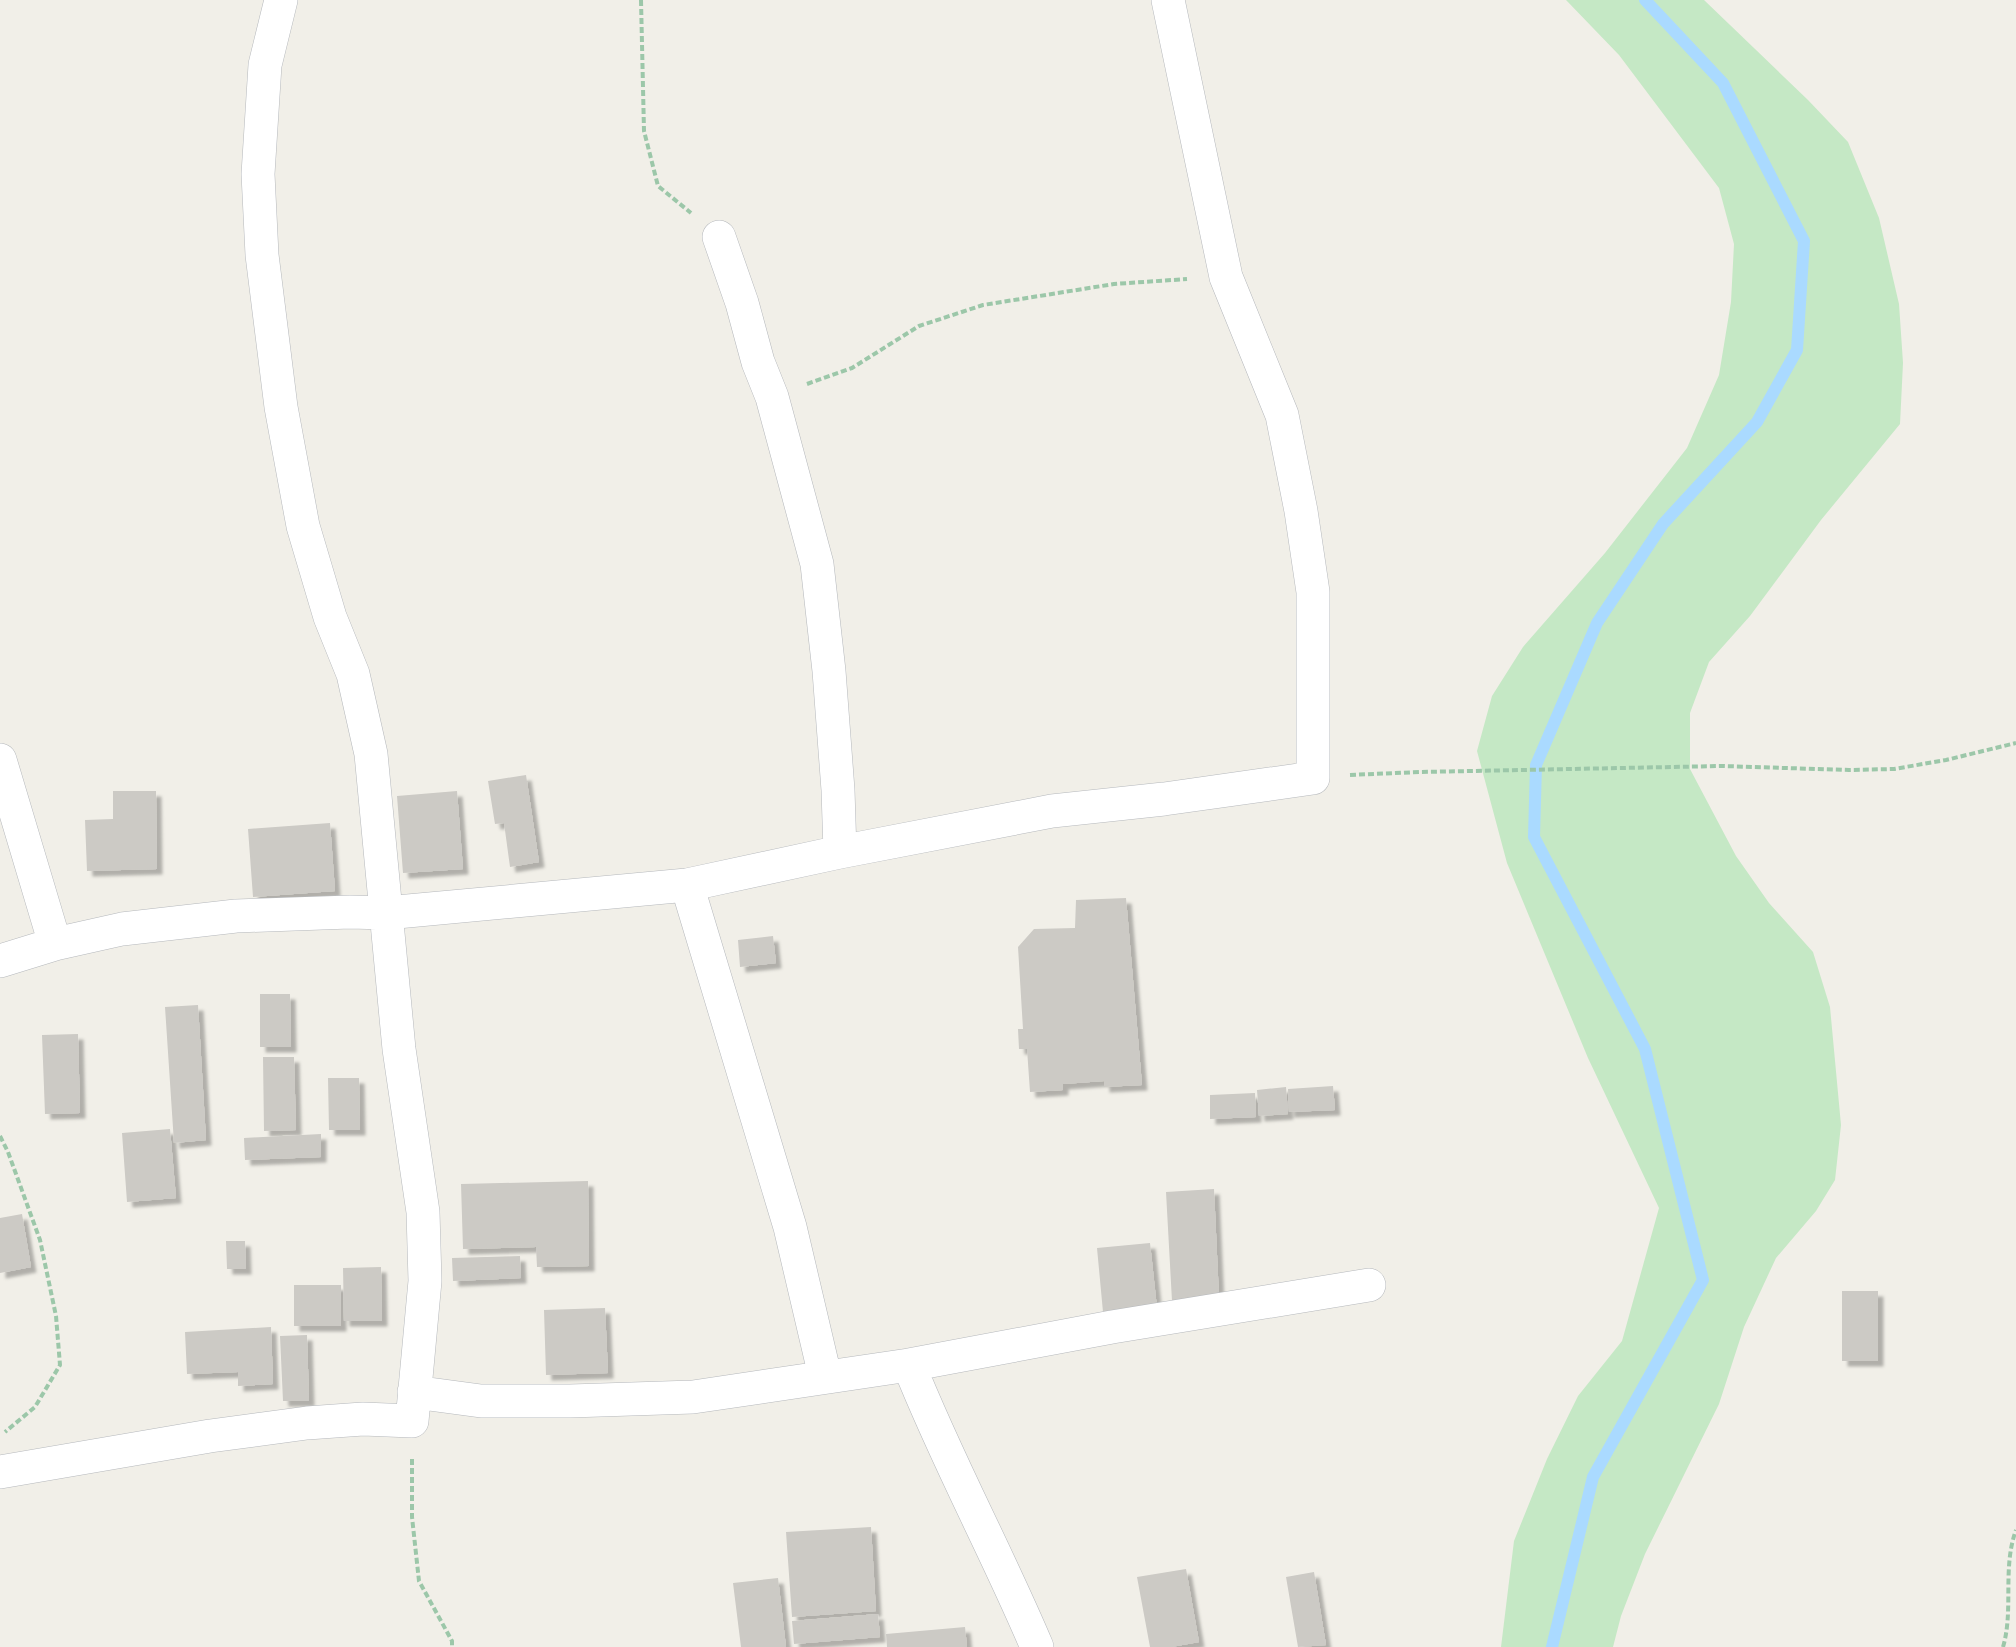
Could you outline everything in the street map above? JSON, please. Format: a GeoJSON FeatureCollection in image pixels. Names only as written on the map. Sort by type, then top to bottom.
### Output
{"type":"FeatureCollection","features":[{"type":"Feature","properties":{"kind":"street"},"geometry":{"type":"LineString","coordinates":[[281,0],[265,65],[258,174],[262,255],[280,407],[303,526],[330,618],[353,674],[371,754],[399,1049],[423,1212],[426,1281],[413,1406]]}},
{"type":"Feature","properties":{"kind":"street"},"geometry":{"type":"LineString","coordinates":[[0,961],[55,944],[122,929],[236,916],[350,912],[386,914],[687,885],[840,852],[1052,811],[1164,799],[1313,778],[1313,592],[1301,511],[1282,415],[1226,277],[1168,0]]}},
{"type":"Feature","properties":{"kind":"street"},"geometry":{"type":"LineString","coordinates":[[719,237],[742,303],[758,362],[772,397],[817,564],[829,671],[840,852]]}},
{"type":"Feature","properties":{"kind":"street"},"geometry":{"type":"LineString","coordinates":[[0,760],[55,944]]}},
{"type":"Feature","properties":{"kind":"street"},"geometry":{"type":"LineString","coordinates":[[687,885],[790,1227],[825,1376]]}},
{"type":"Feature","properties":{"kind":"street"},"geometry":{"type":"LineString","coordinates":[[0,1472],[210,1436],[308,1423],[363,1419],[413,1406],[481,1401],[682,1398],[909,1365],[1112,1327],[1369,1285]]}},
{"type":"Feature","properties":{"kind":"street"},"geometry":{"type":"LineString","coordinates":[[909,1365],[944,1448],[1037,1647]]}},
{"type":"Feature","properties":{"kind":"path"},"geometry":{"type":"LineString","coordinates":[[641,0],[644,131],[658,186],[719,237]]}},
{"type":"Feature","properties":{"kind":"path"},"geometry":{"type":"LineString","coordinates":[[772,397],[852,368],[919,326],[983,305],[1114,284],[1226,277]]}},
{"type":"Feature","properties":{"kind":"path"},"geometry":{"type":"LineString","coordinates":[[1313,778],[1420,772],[1710,766],[1894,769],[1946,760],[2016,743]]}},
{"type":"Feature","properties":{"kind":"path"},"geometry":{"type":"LineString","coordinates":[[0,1136],[40,1240],[56,1316],[60,1365],[35,1407],[0,1436]]}},
{"type":"Feature","properties":{"kind":"path"},"geometry":{"type":"LineString","coordinates":[[413,1406],[412,1517],[419,1581],[452,1641],[452,1647]]}},
{"type":"Feature","properties":{"kind":"path"},"geometry":{"type":"LineString","coordinates":[[2002,1647],[2006,1636],[2007,1583],[2016,1530]]}},
{"type":"Feature","properties":{"kind":"green space"},"geometry":{"type":"Polygon","coordinates":[[[1566,0],[1704,0],[1808,100],[1848,142],[1879,218],[1899,304],[1903,363],[1900,424],[1821,520],[1750,616],[1709,662],[1690,713],[1690,769],[1736,856],[1769,903],[1813,952],[1830,1007],[1841,1125],[1835,1180],[1816,1211],[1776,1258],[1744,1327],[1719,1404],[1645,1554],[1621,1616],[1613,1647],[1501,1647],[1514,1541],[1547,1459],[1578,1396],[1622,1341],[1659,1208],[1588,1058],[1507,863],[1477,751],[1492,696],[1523,647],[1605,553],[1687,448],[1719,375],[1731,302],[1734,244],[1719,188],[1619,55],[1566,0]]]}},
{"type":"Feature","properties":{"kind":"building"},"geometry":{"type":"Polygon","coordinates":[[[526,775],[539,862],[510,867],[504,823],[495,824],[488,781],[526,775]]]}},
{"type":"Feature","properties":{"kind":"building"},"geometry":{"type":"Polygon","coordinates":[[[113,791],[156,791],[157,869],[87,871],[85,820],[113,819],[113,791]]]}},
{"type":"Feature","properties":{"kind":"building"},"geometry":{"type":"Polygon","coordinates":[[[457,791],[463,869],[403,873],[397,796],[457,791]]]}},
{"type":"Feature","properties":{"kind":"building"},"geometry":{"type":"Polygon","coordinates":[[[330,823],[335,891],[253,897],[248,829],[330,823]]]}},
{"type":"Feature","properties":{"kind":"building"},"geometry":{"type":"Polygon","coordinates":[[[1126,898],[1142,1085],[1104,1087],[1104,1081],[1063,1084],[1063,1090],[1030,1092],[1027,1049],[1019,1049],[1018,1029],[1023,1029],[1018,947],[1034,929],[1075,928],[1076,900],[1126,898]]]}},
{"type":"Feature","properties":{"kind":"building"},"geometry":{"type":"Polygon","coordinates":[[[773,936],[776,963],[740,967],[738,940],[773,936]]]}},
{"type":"Feature","properties":{"kind":"building"},"geometry":{"type":"Polygon","coordinates":[[[260,994],[290,994],[291,1047],[260,1047],[260,994]]]}},
{"type":"Feature","properties":{"kind":"building"},"geometry":{"type":"Polygon","coordinates":[[[198,1005],[206,1140],[174,1143],[165,1007],[198,1005]]]}},
{"type":"Feature","properties":{"kind":"building"},"geometry":{"type":"Polygon","coordinates":[[[78,1034],[80,1113],[45,1114],[42,1035],[78,1034]]]}},
{"type":"Feature","properties":{"kind":"building"},"geometry":{"type":"Polygon","coordinates":[[[263,1057],[294,1057],[296,1130],[264,1131],[263,1057]]]}},
{"type":"Feature","properties":{"kind":"building"},"geometry":{"type":"Polygon","coordinates":[[[328,1078],[359,1078],[360,1130],[329,1130],[328,1078]]]}},
{"type":"Feature","properties":{"kind":"building"},"geometry":{"type":"Polygon","coordinates":[[[1333,1086],[1335,1110],[1289,1112],[1288,1089],[1333,1086]]]}},
{"type":"Feature","properties":{"kind":"building"},"geometry":{"type":"Polygon","coordinates":[[[1286,1087],[1288,1114],[1259,1116],[1257,1090],[1286,1087]]]}},
{"type":"Feature","properties":{"kind":"building"},"geometry":{"type":"Polygon","coordinates":[[[1255,1093],[1256,1117],[1210,1119],[1210,1095],[1255,1093]]]}},
{"type":"Feature","properties":{"kind":"building"},"geometry":{"type":"Polygon","coordinates":[[[170,1129],[176,1198],[127,1202],[122,1133],[170,1129]]]}},
{"type":"Feature","properties":{"kind":"building"},"geometry":{"type":"Polygon","coordinates":[[[321,1134],[321,1157],[245,1160],[244,1138],[321,1134]]]}},
{"type":"Feature","properties":{"kind":"building"},"geometry":{"type":"Polygon","coordinates":[[[588,1181],[589,1266],[537,1267],[536,1247],[463,1249],[461,1184],[588,1181]]]}},
{"type":"Feature","properties":{"kind":"building"},"geometry":{"type":"Polygon","coordinates":[[[1214,1189],[1219,1298],[1172,1301],[1166,1192],[1214,1189]]]}},
{"type":"Feature","properties":{"kind":"building"},"geometry":{"type":"Polygon","coordinates":[[[22,1214],[31,1267],[0,1273],[0,1218],[22,1214]]]}},
{"type":"Feature","properties":{"kind":"building"},"geometry":{"type":"Polygon","coordinates":[[[226,1241],[245,1241],[246,1269],[227,1269],[226,1241]]]}},
{"type":"Feature","properties":{"kind":"building"},"geometry":{"type":"Polygon","coordinates":[[[1150,1243],[1157,1308],[1103,1312],[1097,1248],[1150,1243]]]}},
{"type":"Feature","properties":{"kind":"building"},"geometry":{"type":"Polygon","coordinates":[[[520,1256],[521,1278],[453,1281],[452,1258],[520,1256]]]}},
{"type":"Feature","properties":{"kind":"building"},"geometry":{"type":"Polygon","coordinates":[[[381,1267],[382,1321],[344,1321],[343,1268],[381,1267]]]}},
{"type":"Feature","properties":{"kind":"building"},"geometry":{"type":"Polygon","coordinates":[[[294,1285],[341,1285],[341,1326],[294,1326],[294,1285]]]}},
{"type":"Feature","properties":{"kind":"building"},"geometry":{"type":"Polygon","coordinates":[[[1842,1291],[1878,1291],[1878,1361],[1842,1361],[1842,1291]]]}},
{"type":"Feature","properties":{"kind":"building"},"geometry":{"type":"Polygon","coordinates":[[[605,1308],[608,1373],[546,1375],[544,1310],[605,1308]]]}},
{"type":"Feature","properties":{"kind":"building"},"geometry":{"type":"Polygon","coordinates":[[[271,1327],[273,1384],[238,1386],[238,1372],[187,1374],[185,1332],[271,1327]]]}},
{"type":"Feature","properties":{"kind":"building"},"geometry":{"type":"Polygon","coordinates":[[[307,1335],[309,1401],[283,1401],[280,1336],[307,1335]]]}},
{"type":"Feature","properties":{"kind":"building"},"geometry":{"type":"Polygon","coordinates":[[[871,1527],[876,1611],[792,1617],[786,1532],[871,1527]]]}},
{"type":"Feature","properties":{"kind":"building"},"geometry":{"type":"Polygon","coordinates":[[[1186,1569],[1199,1642],[1171,1647],[1150,1647],[1137,1577],[1186,1569]]]}},
{"type":"Feature","properties":{"kind":"building"},"geometry":{"type":"Polygon","coordinates":[[[1314,1572],[1326,1645],[1298,1647],[1286,1577],[1314,1572]]]}},
{"type":"Feature","properties":{"kind":"building"},"geometry":{"type":"Polygon","coordinates":[[[778,1578],[786,1647],[741,1647],[733,1583],[778,1578]]]}},
{"type":"Feature","properties":{"kind":"building"},"geometry":{"type":"Polygon","coordinates":[[[878,1614],[880,1637],[794,1644],[792,1621],[878,1614]]]}},
{"type":"Feature","properties":{"kind":"building"},"geometry":{"type":"Polygon","coordinates":[[[965,1627],[967,1647],[887,1647],[886,1634],[965,1627]]]}},
{"type":"Feature","properties":{"kind":"waterway"},"geometry":{"type":"LineString","coordinates":[[1552,1647],[1593,1477],[1703,1280],[1645,1049],[1534,837],[1536,765],[1597,623],[1663,524],[1757,422],[1797,350],[1804,241],[1723,83],[1645,0]]}}]}
